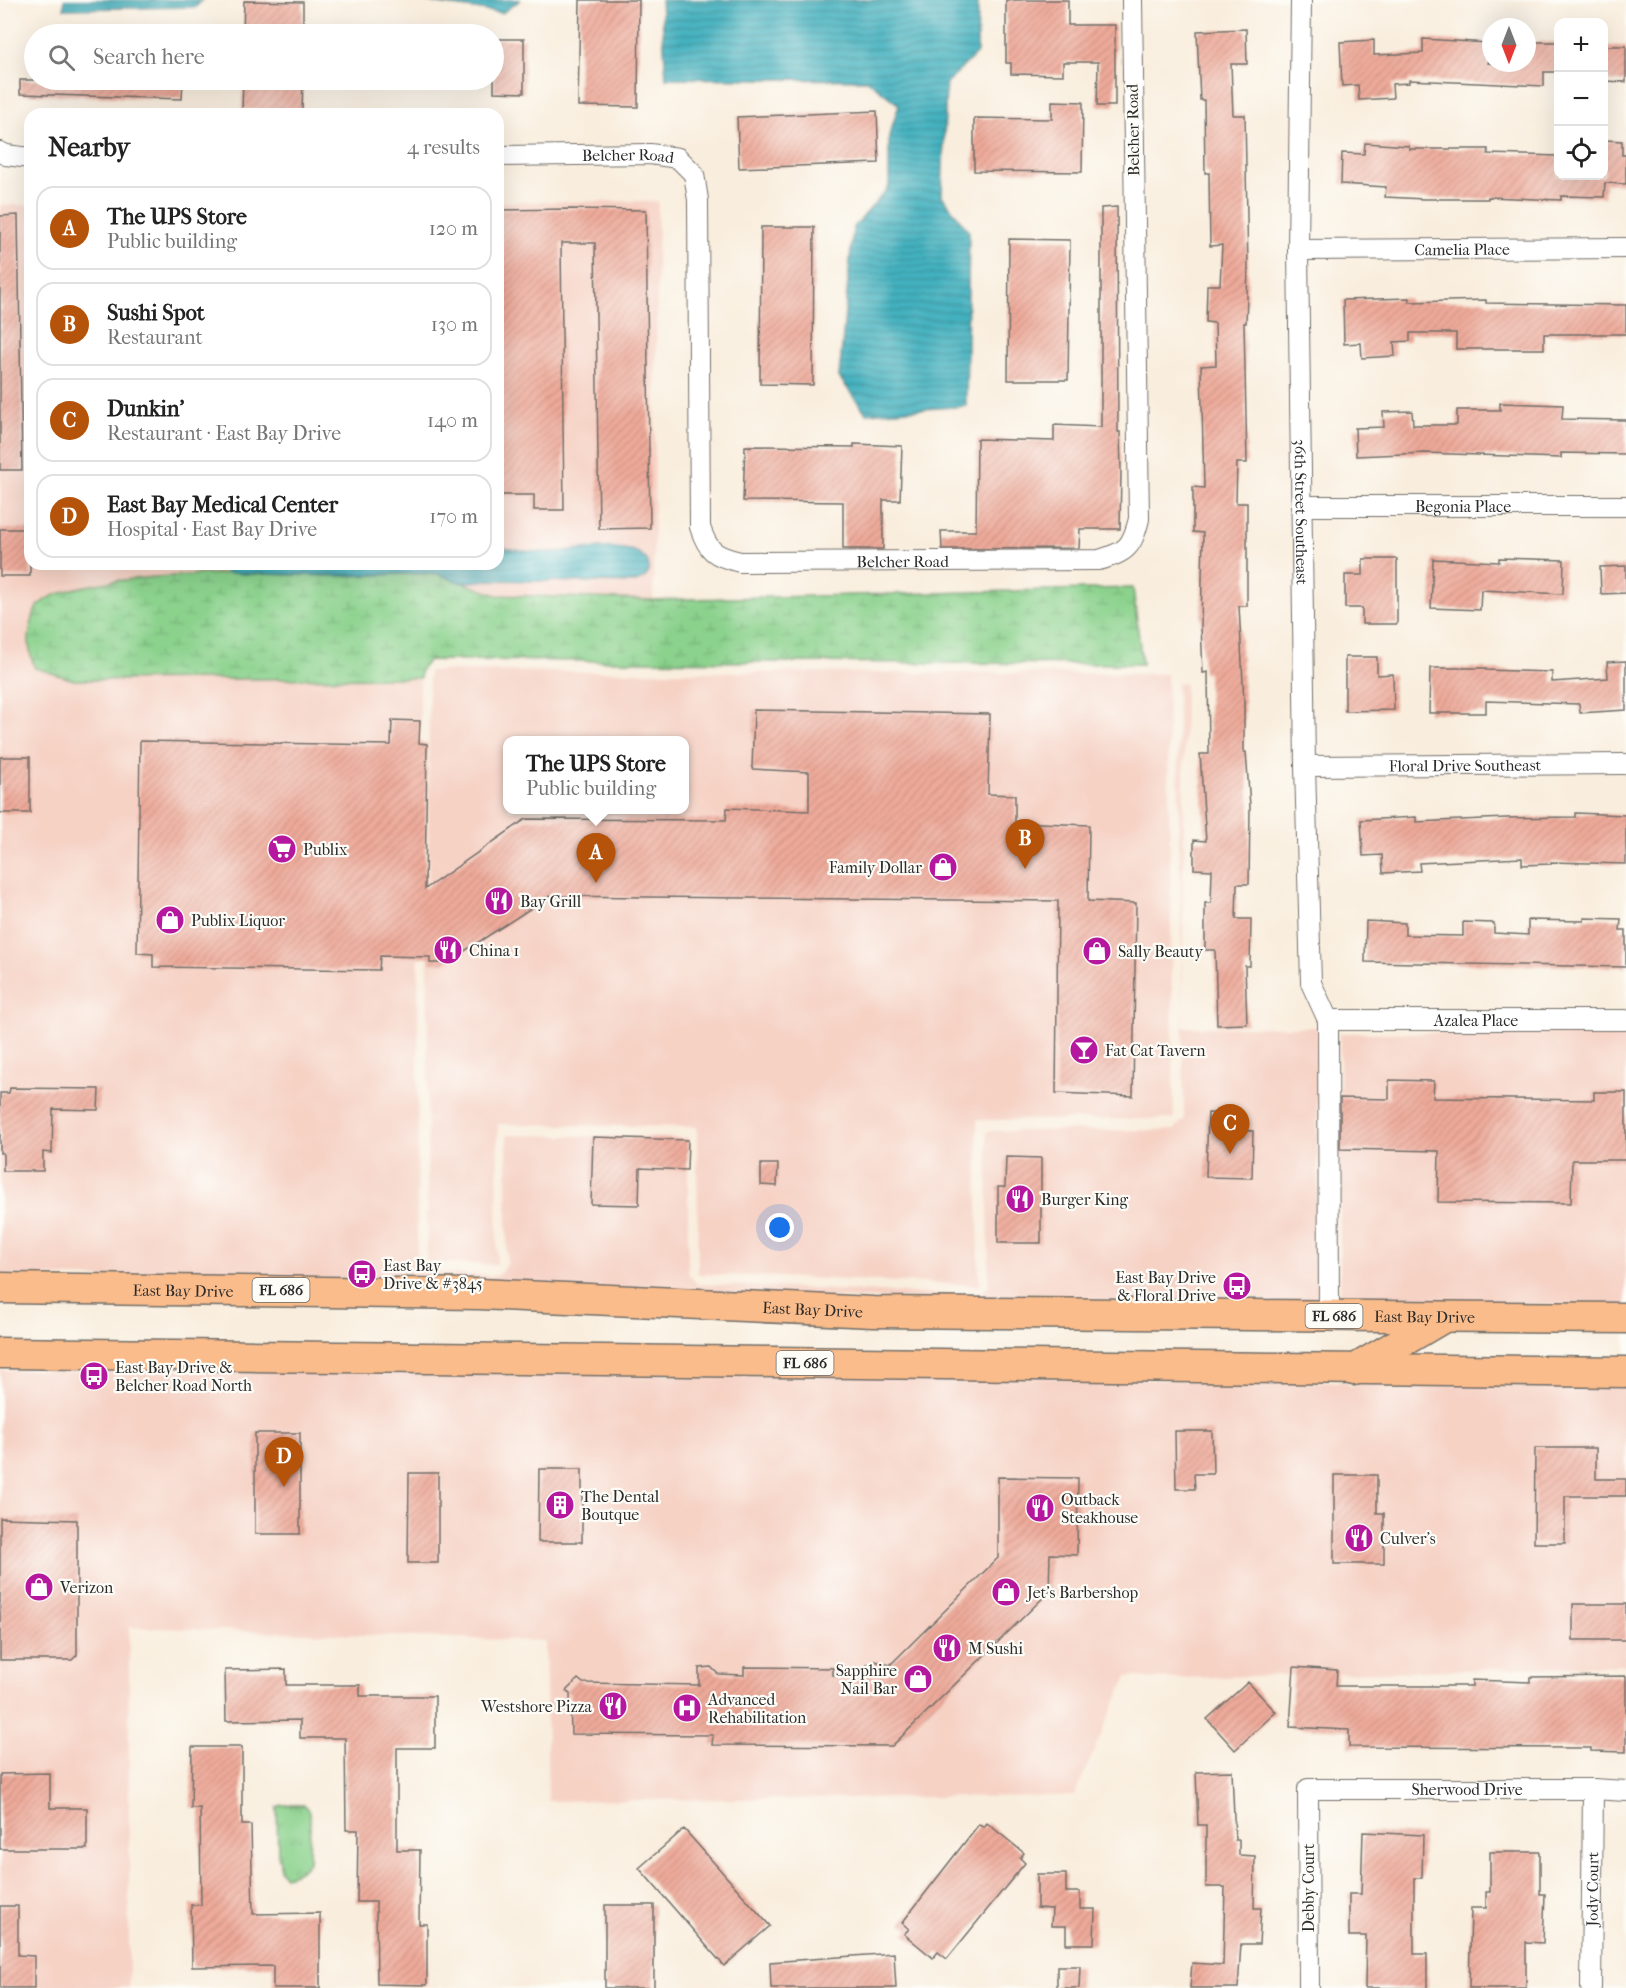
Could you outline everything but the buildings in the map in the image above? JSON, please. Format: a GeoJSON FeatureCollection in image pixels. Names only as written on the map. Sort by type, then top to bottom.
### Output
{"type":"FeatureCollection","features":[{"type":"Feature","properties":{"kind":"main road","name":"East Bay Drive"},"geometry":{"type":"LineString","coordinates":[[0,1288],[479,1294],[873,1312],[1626,1318]]}},
{"type":"Feature","properties":{"kind":"main road"},"geometry":{"type":"LineString","coordinates":[[1354,1370],[1444,1317]]}},
{"type":"Feature","properties":{"kind":"main road","name":"FL 686"},"geometry":{"type":"LineString","coordinates":[[0,1353],[1626,1372]]}},
{"type":"Feature","properties":{"kind":"street","name":"Belcher Road"},"geometry":{"type":"LineString","coordinates":[[504,156],[650,154],[678,158],[694,174],[698,200],[700,527],[706,546],[720,558],[740,562],[1099,560],[1120,554],[1134,538],[1139,519],[1132,0]]}},
{"type":"Feature","properties":{"kind":"street","name":"36th Street Southeast"},"geometry":{"type":"LineString","coordinates":[[1301,0],[1298,250],[1305,765],[1311,983],[1328,1020]]}},
{"type":"Feature","properties":{"kind":"street"},"geometry":{"type":"LineString","coordinates":[[0,152],[24,157]]}},
{"type":"Feature","properties":{"kind":"street","name":"Camelia Place"},"geometry":{"type":"LineString","coordinates":[[1298,250],[1626,248]]}},
{"type":"Feature","properties":{"kind":"street","name":"Begonia Place"},"geometry":{"type":"LineString","coordinates":[[1301,506],[1626,506]]}},
{"type":"Feature","properties":{"kind":"street","name":"Floral Drive Southeast"},"geometry":{"type":"LineString","coordinates":[[1305,765],[1626,764]]}},
{"type":"Feature","properties":{"kind":"street"},"geometry":{"type":"LineString","coordinates":[[1328,1020],[1329,1316]]}},
{"type":"Feature","properties":{"kind":"street","name":"Azalea Place"},"geometry":{"type":"LineString","coordinates":[[1328,1020],[1626,1020]]}},
{"type":"Feature","properties":{"kind":"street","name":"Sherwood Drive"},"geometry":{"type":"LineString","coordinates":[[1308,1789],[1626,1791]]}},
{"type":"Feature","properties":{"kind":"street","name":"Debby Court"},"geometry":{"type":"LineString","coordinates":[[1308,1789],[1309,1988]]}},
{"type":"Feature","properties":{"kind":"street","name":"Jody Court"},"geometry":{"type":"LineString","coordinates":[[1591,1988],[1593,1789]]}},
{"type":"Feature","properties":{"kind":"shaded area"},"geometry":{"type":"Polygon","coordinates":[[[658,201],[653,600],[497,595],[462,583],[487,580],[631,549],[607,548],[551,552],[504,548],[504,202],[658,201]]]}},
{"type":"Feature","properties":{"kind":"shaded area"},"geometry":{"type":"Polygon","coordinates":[[[0,205],[24,205],[24,570],[225,570],[227,573],[122,580],[74,680],[420,678],[417,1262],[426,1272],[497,1276],[507,1265],[507,1135],[688,1138],[688,1273],[697,1284],[979,1296],[989,1285],[987,1131],[1174,1130],[1184,1119],[1183,1027],[1317,1027],[1318,1303],[874,1299],[0,1275],[0,205]]]}},
{"type":"Feature","properties":{"kind":"shaded area"},"geometry":{"type":"Polygon","coordinates":[[[429,671],[1167,674],[1174,1119],[977,1120],[979,1285],[698,1274],[697,1127],[498,1124],[497,1265],[427,1262],[429,671]]]}},
{"type":"Feature","properties":{"kind":"shaded area"},"geometry":{"type":"Polygon","coordinates":[[[1177,683],[1185,684],[1182,1006],[1177,683]]]}},
{"type":"Feature","properties":{"kind":"shaded area"},"geometry":{"type":"Polygon","coordinates":[[[1626,1032],[1626,1306],[1450,1304],[1448,1300],[1441,1304],[1340,1303],[1340,1033],[1626,1032]]]}},
{"type":"Feature","properties":{"kind":"shaded area"},"geometry":{"type":"Polygon","coordinates":[[[0,1370],[686,1373],[1347,1382],[1350,1387],[1357,1383],[1626,1385],[1626,1665],[1155,1679],[1127,1676],[1074,1796],[548,1801],[545,1641],[129,1627],[129,1988],[0,1988],[0,1370]]]}},
{"type":"Feature","properties":{"kind":"green space"},"geometry":{"type":"Polygon","coordinates":[[[224,573],[336,576],[435,573],[497,595],[653,600],[1133,588],[1142,664],[429,660],[420,671],[420,678],[74,680],[35,668],[29,643],[31,625],[37,607],[52,596],[73,589],[126,580],[224,573]]]}},
{"type":"Feature","properties":{"kind":"green space"},"geometry":{"type":"Polygon","coordinates":[[[282,1805],[304,1805],[308,1808],[310,1820],[309,1861],[298,1871],[285,1876],[280,1870],[278,1855],[277,1808],[282,1805]]]}},
{"type":"Feature","properties":{"kind":"water"},"geometry":{"type":"Polygon","coordinates":[[[64,0],[202,0],[196,7],[64,9],[64,0]]]}},
{"type":"Feature","properties":{"kind":"water"},"geometry":{"type":"Polygon","coordinates":[[[412,0],[520,0],[502,13],[412,0]]]}},
{"type":"Feature","properties":{"kind":"water"},"geometry":{"type":"Polygon","coordinates":[[[661,0],[978,0],[977,53],[946,84],[942,196],[969,232],[966,406],[866,413],[839,377],[853,228],[889,187],[889,136],[899,105],[867,80],[666,78],[661,0]]]}},
{"type":"Feature","properties":{"kind":"water"},"geometry":{"type":"Polygon","coordinates":[[[504,548],[546,552],[592,548],[624,549],[637,552],[646,559],[649,569],[644,578],[633,583],[487,580],[462,583],[435,573],[336,576],[227,573],[225,570],[504,570],[504,548]]]}},
{"type":"Feature","properties":{"kind":"place","name":"Publix"},"geometry":{"type":"Point","coordinates":[282,849]}},
{"type":"Feature","properties":{"kind":"place","name":"Family Dollar"},"geometry":{"type":"Point","coordinates":[943,867]}},
{"type":"Feature","properties":{"kind":"place","name":"Sushi Spot"},"geometry":{"type":"Point","coordinates":[1025,869]}},
{"type":"Feature","properties":{"kind":"place","name":"The UPS Store"},"geometry":{"type":"Point","coordinates":[596,883]}},
{"type":"Feature","properties":{"kind":"place","name":"Bay Grill"},"geometry":{"type":"Point","coordinates":[499,901]}},
{"type":"Feature","properties":{"kind":"place","name":"Publix Liquor"},"geometry":{"type":"Point","coordinates":[170,920]}},
{"type":"Feature","properties":{"kind":"place","name":"China 1"},"geometry":{"type":"Point","coordinates":[448,950]}},
{"type":"Feature","properties":{"kind":"place","name":"Sally Beauty"},"geometry":{"type":"Point","coordinates":[1097,951]}},
{"type":"Feature","properties":{"kind":"place","name":"Fat Cat Tavern"},"geometry":{"type":"Point","coordinates":[1084,1050]}},
{"type":"Feature","properties":{"kind":"place","name":"Dunkin'"},"geometry":{"type":"Point","coordinates":[1230,1154]}},
{"type":"Feature","properties":{"kind":"place","name":"Burger King"},"geometry":{"type":"Point","coordinates":[1020,1199]}},
{"type":"Feature","properties":{"kind":"place","name":"East Bay Drive & #3845"},"geometry":{"type":"Point","coordinates":[362,1274]}},
{"type":"Feature","properties":{"kind":"place","name":"East Bay Drive & Floral Drive"},"geometry":{"type":"Point","coordinates":[1237,1286]}},
{"type":"Feature","properties":{"kind":"place","name":"East Bay Drive & Belcher Road North"},"geometry":{"type":"Point","coordinates":[94,1376]}},
{"type":"Feature","properties":{"kind":"place","name":"East Bay Medical Center"},"geometry":{"type":"Point","coordinates":[284,1487]}},
{"type":"Feature","properties":{"kind":"place","name":"The Dental Boutque"},"geometry":{"type":"Point","coordinates":[560,1505]}},
{"type":"Feature","properties":{"kind":"place","name":"Outback Steakhouse"},"geometry":{"type":"Point","coordinates":[1040,1508]}},
{"type":"Feature","properties":{"kind":"place","name":"Culver's"},"geometry":{"type":"Point","coordinates":[1359,1538]}},
{"type":"Feature","properties":{"kind":"place","name":"Verizon"},"geometry":{"type":"Point","coordinates":[39,1587]}},
{"type":"Feature","properties":{"kind":"place","name":"Jet's Barbershop"},"geometry":{"type":"Point","coordinates":[1006,1592]}},
{"type":"Feature","properties":{"kind":"place","name":"M Sushi"},"geometry":{"type":"Point","coordinates":[947,1648]}},
{"type":"Feature","properties":{"kind":"place","name":"Sapphire Nail Bar"},"geometry":{"type":"Point","coordinates":[918,1679]}},
{"type":"Feature","properties":{"kind":"place","name":"Westshore Pizza"},"geometry":{"type":"Point","coordinates":[613,1706]}},
{"type":"Feature","properties":{"kind":"place","name":"Advanced Rehabilitation"},"geometry":{"type":"Point","coordinates":[687,1708]}}]}
